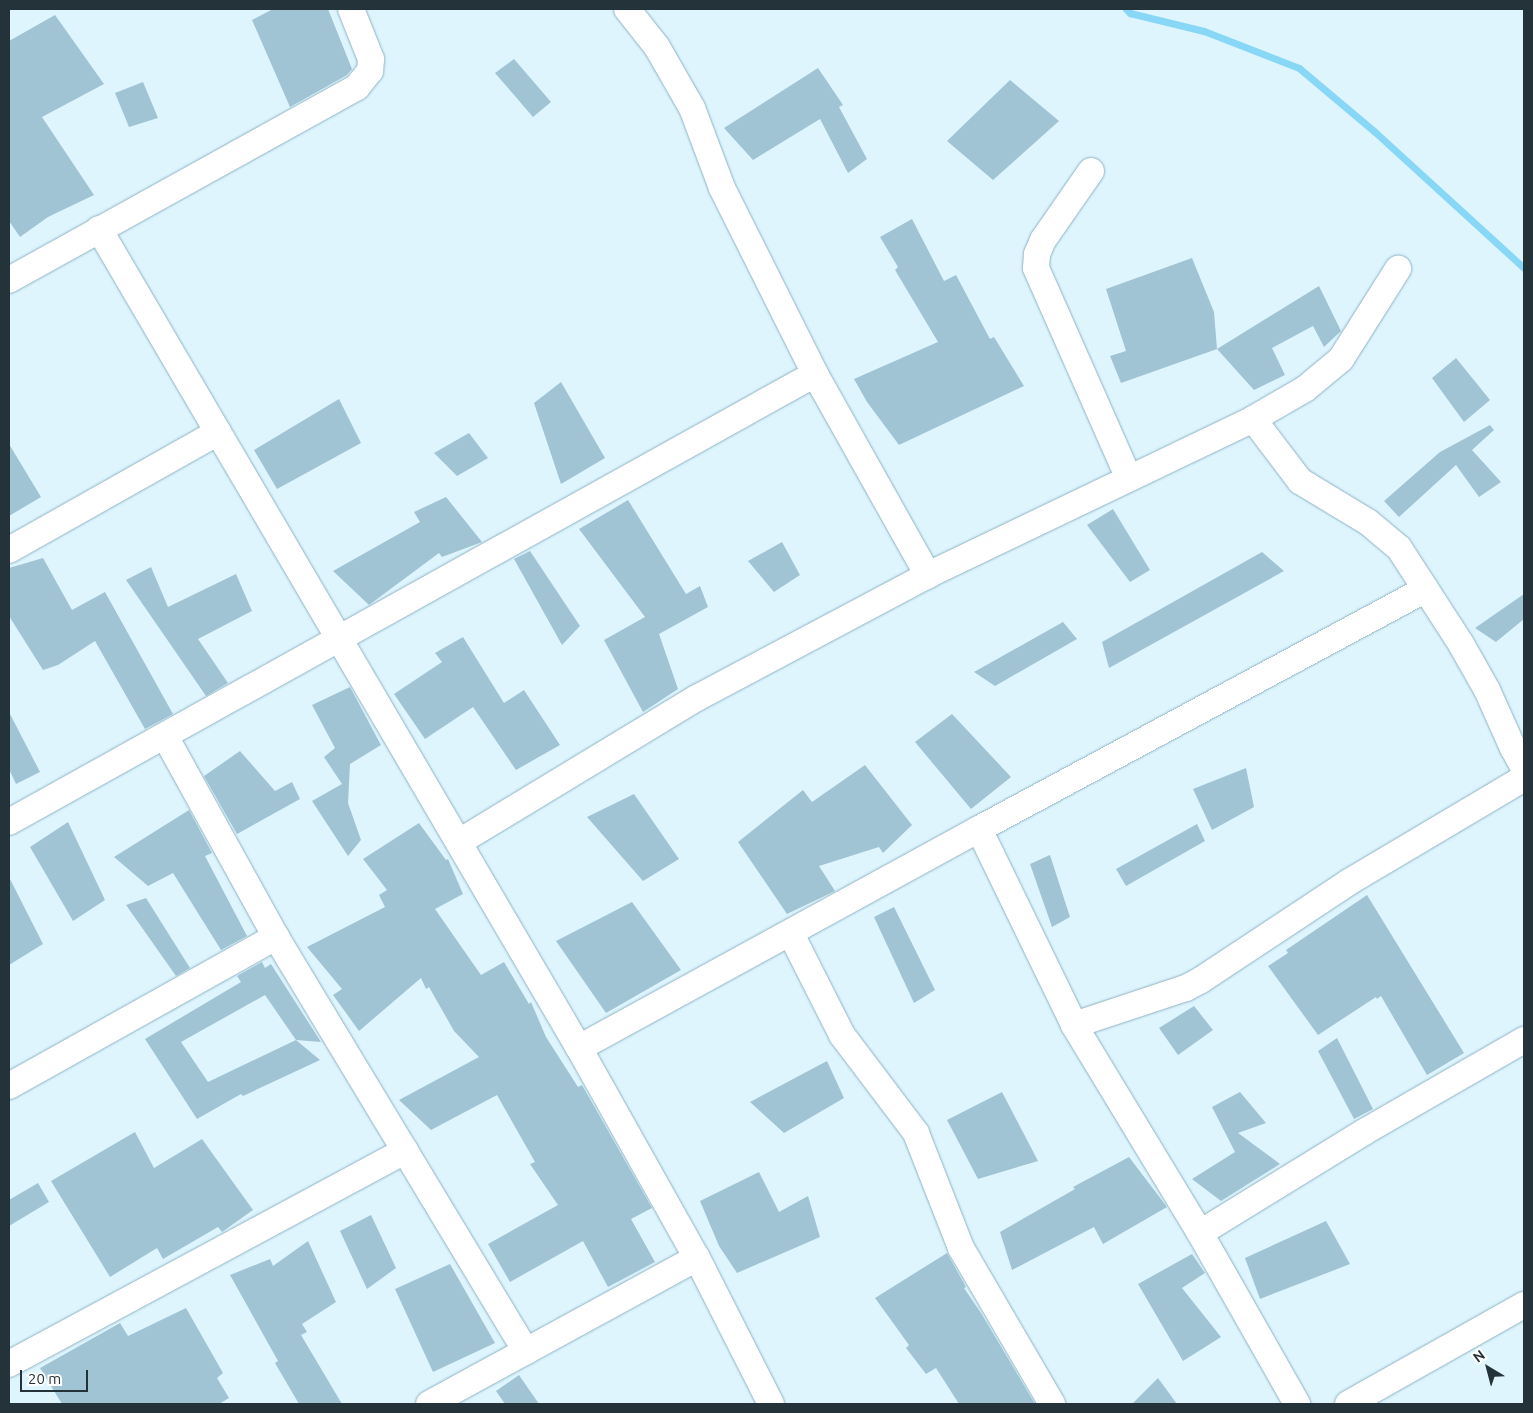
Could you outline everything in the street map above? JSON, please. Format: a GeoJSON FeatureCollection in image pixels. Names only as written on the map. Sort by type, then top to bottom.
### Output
{"type":"FeatureCollection","features":[{"type":"Feature","properties":{"kind":"street"},"geometry":{"type":"LineString","coordinates":[[9,280],[357,87],[370,71],[371,58],[351,9]]}},
{"type":"Feature","properties":{"kind":"street"},"geometry":{"type":"LineString","coordinates":[[627,9],[657,47],[692,108],[722,188],[815,374],[928,575]]}},
{"type":"Feature","properties":{"kind":"street"},"geometry":{"type":"LineString","coordinates":[[1091,171],[1042,240],[1036,254],[1036,268],[1128,477]]}},
{"type":"Feature","properties":{"kind":"street"},"geometry":{"type":"LineString","coordinates":[[99,229],[579,1048],[697,1258],[772,1404]]}},
{"type":"Feature","properties":{"kind":"street"},"geometry":{"type":"LineString","coordinates":[[458,842],[697,698],[928,575],[1128,477],[1253,419],[1305,389],[1341,359],[1398,269]]}},
{"type":"Feature","properties":{"kind":"street"},"geometry":{"type":"LineString","coordinates":[[9,822],[340,640],[815,374]]}},
{"type":"Feature","properties":{"kind":"street"},"geometry":{"type":"LineString","coordinates":[[1253,419],[1300,481],[1368,522],[1399,548],[1478,675],[1512,748],[1524,768]]}},
{"type":"Feature","properties":{"kind":"street"},"geometry":{"type":"LineString","coordinates":[[9,550],[218,432]]}},
{"type":"Feature","properties":{"kind":"street"},"geometry":{"type":"LineString","coordinates":[[579,1048],[791,934],[979,829],[1426,589]]}},
{"type":"Feature","properties":{"kind":"street"},"geometry":{"type":"LineString","coordinates":[[165,736],[276,937],[526,1352]]}},
{"type":"Feature","properties":{"kind":"street"},"geometry":{"type":"LineString","coordinates":[[1074,1025],[1186,988],[1201,980],[1349,882],[1524,778]]}},
{"type":"Feature","properties":{"kind":"street"},"geometry":{"type":"LineString","coordinates":[[979,829],[1074,1025],[1200,1233],[1297,1404]]}},
{"type":"Feature","properties":{"kind":"street"},"geometry":{"type":"LineString","coordinates":[[791,934],[842,1035],[916,1133],[961,1248],[1052,1404]]}},
{"type":"Feature","properties":{"kind":"street"},"geometry":{"type":"LineString","coordinates":[[9,1086],[276,937]]}},
{"type":"Feature","properties":{"kind":"street"},"geometry":{"type":"LineString","coordinates":[[1200,1233],[1364,1132],[1524,1040]]}},
{"type":"Feature","properties":{"kind":"street"},"geometry":{"type":"LineString","coordinates":[[9,1364],[405,1151]]}},
{"type":"Feature","properties":{"kind":"street"},"geometry":{"type":"LineString","coordinates":[[429,1404],[697,1258]]}},
{"type":"Feature","properties":{"kind":"street"},"geometry":{"type":"LineString","coordinates":[[1348,1404],[1524,1305]]}},
{"type":"Feature","properties":{"kind":"building"},"geometry":{"type":"Polygon","coordinates":[[[273,9],[328,9],[352,69],[347,75],[290,107],[252,20],[273,9]]]}},
{"type":"Feature","properties":{"kind":"building"},"geometry":{"type":"Polygon","coordinates":[[[55,15],[104,84],[42,117],[94,195],[48,217],[20,237],[9,221],[9,41],[55,15]]]}},
{"type":"Feature","properties":{"kind":"building"},"geometry":{"type":"Polygon","coordinates":[[[514,59],[551,102],[533,117],[495,73],[514,59]]]}},
{"type":"Feature","properties":{"kind":"building"},"geometry":{"type":"Polygon","coordinates":[[[818,68],[843,105],[839,107],[867,159],[848,173],[820,119],[753,160],[724,128],[818,68]]]}},
{"type":"Feature","properties":{"kind":"building"},"geometry":{"type":"Polygon","coordinates":[[[1010,80],[1059,121],[993,180],[947,141],[1010,80]]]}},
{"type":"Feature","properties":{"kind":"building"},"geometry":{"type":"Polygon","coordinates":[[[143,82],[158,118],[129,127],[115,93],[143,82]]]}},
{"type":"Feature","properties":{"kind":"building"},"geometry":{"type":"Polygon","coordinates":[[[912,219],[944,281],[956,275],[990,339],[994,337],[1024,386],[899,445],[867,402],[854,379],[938,342],[895,270],[898,267],[880,237],[912,219]]]}},
{"type":"Feature","properties":{"kind":"building"},"geometry":{"type":"Polygon","coordinates":[[[1192,258],[1214,312],[1217,349],[1121,383],[1110,356],[1126,351],[1106,289],[1192,258]]]}},
{"type":"Feature","properties":{"kind":"building"},"geometry":{"type":"Polygon","coordinates":[[[1319,286],[1341,331],[1324,347],[1313,326],[1272,348],[1285,375],[1254,390],[1217,349],[1319,286]]]}},
{"type":"Feature","properties":{"kind":"building"},"geometry":{"type":"Polygon","coordinates":[[[1456,358],[1490,400],[1464,422],[1432,378],[1456,358]]]}},
{"type":"Feature","properties":{"kind":"building"},"geometry":{"type":"Polygon","coordinates":[[[561,382],[605,458],[561,484],[534,403],[561,382]]]}},
{"type":"Feature","properties":{"kind":"building"},"geometry":{"type":"Polygon","coordinates":[[[339,399],[361,443],[277,489],[254,450],[339,399]]]}},
{"type":"Feature","properties":{"kind":"building"},"geometry":{"type":"Polygon","coordinates":[[[1490,425],[1494,430],[1472,450],[1501,482],[1479,497],[1456,465],[1399,517],[1384,501],[1440,452],[1490,425]]]}},
{"type":"Feature","properties":{"kind":"building"},"geometry":{"type":"Polygon","coordinates":[[[469,433],[488,458],[457,476],[434,453],[469,433]]]}},
{"type":"Feature","properties":{"kind":"building"},"geometry":{"type":"Polygon","coordinates":[[[9,444],[41,497],[9,516],[9,444]]]}},
{"type":"Feature","properties":{"kind":"building"},"geometry":{"type":"Polygon","coordinates":[[[446,497],[482,542],[442,557],[439,553],[369,605],[333,571],[420,522],[414,512],[446,497]]]}},
{"type":"Feature","properties":{"kind":"building"},"geometry":{"type":"Polygon","coordinates":[[[628,500],[686,594],[700,586],[708,607],[659,634],[678,689],[643,712],[604,640],[645,617],[579,529],[628,500]]]}},
{"type":"Feature","properties":{"kind":"building"},"geometry":{"type":"Polygon","coordinates":[[[1113,509],[1150,570],[1130,582],[1087,525],[1113,509]]]}},
{"type":"Feature","properties":{"kind":"building"},"geometry":{"type":"Polygon","coordinates":[[[782,542],[800,575],[774,592],[748,561],[782,542]]]}},
{"type":"Feature","properties":{"kind":"building"},"geometry":{"type":"Polygon","coordinates":[[[530,551],[580,626],[562,645],[514,559],[530,551]]]}},
{"type":"Feature","properties":{"kind":"building"},"geometry":{"type":"Polygon","coordinates":[[[1262,552],[1284,571],[1109,668],[1102,642],[1262,552]]]}},
{"type":"Feature","properties":{"kind":"building"},"geometry":{"type":"Polygon","coordinates":[[[43,558],[72,610],[105,592],[173,714],[145,729],[95,641],[58,665],[43,670],[9,616],[9,568],[43,558]]]}},
{"type":"Feature","properties":{"kind":"building"},"geometry":{"type":"Polygon","coordinates":[[[151,567],[168,607],[236,574],[252,611],[198,639],[228,683],[206,696],[126,580],[151,567]]]}},
{"type":"Feature","properties":{"kind":"building"},"geometry":{"type":"Polygon","coordinates":[[[1524,594],[1524,619],[1496,642],[1475,628],[1524,594]]]}},
{"type":"Feature","properties":{"kind":"building"},"geometry":{"type":"Polygon","coordinates":[[[1063,622],[1077,639],[995,686],[974,672],[1063,622]]]}},
{"type":"Feature","properties":{"kind":"building"},"geometry":{"type":"Polygon","coordinates":[[[463,637],[504,703],[524,690],[560,745],[516,770],[473,707],[425,739],[394,694],[442,662],[435,653],[463,637]]]}},
{"type":"Feature","properties":{"kind":"building"},"geometry":{"type":"Polygon","coordinates":[[[350,687],[381,745],[350,764],[348,803],[361,840],[348,856],[312,801],[342,784],[324,757],[335,748],[312,705],[350,687]]]}},
{"type":"Feature","properties":{"kind":"building"},"geometry":{"type":"Polygon","coordinates":[[[9,712],[40,772],[16,784],[9,769],[9,712]]]}},
{"type":"Feature","properties":{"kind":"building"},"geometry":{"type":"Polygon","coordinates":[[[952,714],[1011,777],[971,809],[915,742],[952,714]]]}},
{"type":"Feature","properties":{"kind":"building"},"geometry":{"type":"Polygon","coordinates":[[[240,751],[275,791],[292,782],[300,799],[237,834],[204,776],[240,751]]]}},
{"type":"Feature","properties":{"kind":"building"},"geometry":{"type":"Polygon","coordinates":[[[865,765],[912,825],[883,853],[879,847],[819,866],[835,891],[787,914],[738,842],[803,790],[812,802],[865,765]]]}},
{"type":"Feature","properties":{"kind":"building"},"geometry":{"type":"Polygon","coordinates":[[[1246,768],[1254,807],[1212,830],[1193,789],[1246,768]]]}},
{"type":"Feature","properties":{"kind":"building"},"geometry":{"type":"Polygon","coordinates":[[[634,794],[679,859],[643,881],[587,817],[634,794]]]}},
{"type":"Feature","properties":{"kind":"building"},"geometry":{"type":"Polygon","coordinates":[[[189,810],[212,853],[205,856],[247,936],[221,950],[173,873],[148,886],[114,857],[189,810]]]}},
{"type":"Feature","properties":{"kind":"building"},"geometry":{"type":"Polygon","coordinates":[[[68,822],[105,900],[73,921],[30,847],[68,822]]]}},
{"type":"Feature","properties":{"kind":"building"},"geometry":{"type":"Polygon","coordinates":[[[419,823],[446,860],[448,859],[463,894],[435,909],[481,975],[504,962],[529,1004],[531,1002],[546,1037],[578,1087],[582,1085],[652,1208],[631,1219],[655,1262],[608,1287],[583,1241],[510,1282],[488,1244],[558,1205],[530,1164],[535,1162],[497,1095],[431,1130],[399,1100],[479,1057],[454,1031],[429,987],[426,989],[421,978],[359,1031],[333,995],[342,989],[307,947],[385,907],[379,895],[387,890],[363,859],[419,823]]]}},
{"type":"Feature","properties":{"kind":"building"},"geometry":{"type":"Polygon","coordinates":[[[1197,824],[1205,841],[1126,886],[1116,869],[1197,824]]]}},
{"type":"Feature","properties":{"kind":"building"},"geometry":{"type":"Polygon","coordinates":[[[1050,855],[1070,917],[1052,927],[1030,864],[1050,855]]]}},
{"type":"Feature","properties":{"kind":"building"},"geometry":{"type":"Polygon","coordinates":[[[9,877],[43,944],[9,965],[9,877]]]}},
{"type":"Feature","properties":{"kind":"building"},"geometry":{"type":"Polygon","coordinates":[[[1367,895],[1464,1053],[1427,1075],[1381,996],[1377,999],[1376,997],[1318,1035],[1268,966],[1288,953],[1286,950],[1367,895]]]}},
{"type":"Feature","properties":{"kind":"building"},"geometry":{"type":"Polygon","coordinates":[[[146,898],[190,968],[176,976],[126,905],[146,898]]]}},
{"type":"Feature","properties":{"kind":"building"},"geometry":{"type":"Polygon","coordinates":[[[632,902],[681,970],[606,1013],[556,941],[632,902]]]}},
{"type":"Feature","properties":{"kind":"building"},"geometry":{"type":"Polygon","coordinates":[[[894,907],[935,990],[914,1003],[874,917],[894,907]]]}},
{"type":"Feature","properties":{"kind":"building"},"geometry":{"type":"Polygon","coordinates":[[[262,962],[265,968],[271,964],[321,1042],[296,1040],[320,1060],[243,1096],[241,1094],[197,1119],[145,1039],[241,982],[237,976],[262,962]],[[265,995],[181,1042],[208,1082],[296,1040],[265,995]]]}},
{"type":"Feature","properties":{"kind":"building"},"geometry":{"type":"Polygon","coordinates":[[[1194,1006],[1213,1030],[1178,1055],[1159,1028],[1194,1006]]]}},
{"type":"Feature","properties":{"kind":"building"},"geometry":{"type":"Polygon","coordinates":[[[1337,1038],[1373,1109],[1354,1119],[1318,1051],[1337,1038]]]}},
{"type":"Feature","properties":{"kind":"building"},"geometry":{"type":"Polygon","coordinates":[[[827,1061],[844,1098],[784,1133],[750,1102],[827,1061]]]}},
{"type":"Feature","properties":{"kind":"building"},"geometry":{"type":"Polygon","coordinates":[[[1002,1092],[1038,1161],[978,1179],[947,1120],[1002,1092]]]}},
{"type":"Feature","properties":{"kind":"building"},"geometry":{"type":"Polygon","coordinates":[[[1240,1092],[1266,1123],[1238,1133],[1280,1164],[1221,1201],[1192,1179],[1235,1152],[1212,1107],[1240,1092]]]}},
{"type":"Feature","properties":{"kind":"building"},"geometry":{"type":"Polygon","coordinates":[[[135,1132],[154,1168],[202,1139],[253,1210],[222,1232],[218,1227],[163,1259],[157,1248],[110,1277],[51,1181],[135,1132]]]}},
{"type":"Feature","properties":{"kind":"building"},"geometry":{"type":"Polygon","coordinates":[[[1129,1157],[1167,1207],[1103,1244],[1094,1227],[1012,1270],[1000,1232],[1075,1189],[1073,1187],[1129,1157]]]}},
{"type":"Feature","properties":{"kind":"building"},"geometry":{"type":"Polygon","coordinates":[[[759,1172],[779,1212],[808,1196],[820,1237],[737,1273],[719,1246],[700,1201],[759,1172]]]}},
{"type":"Feature","properties":{"kind":"building"},"geometry":{"type":"Polygon","coordinates":[[[38,1183],[49,1202],[9,1226],[9,1200],[38,1183]]]}},
{"type":"Feature","properties":{"kind":"building"},"geometry":{"type":"Polygon","coordinates":[[[371,1215],[396,1268],[367,1289],[340,1231],[371,1215]]]}},
{"type":"Feature","properties":{"kind":"building"},"geometry":{"type":"Polygon","coordinates":[[[1326,1221],[1350,1264],[1260,1299],[1245,1258],[1326,1221]]]}},
{"type":"Feature","properties":{"kind":"building"},"geometry":{"type":"Polygon","coordinates":[[[308,1241],[336,1302],[302,1324],[307,1332],[301,1335],[342,1404],[299,1404],[275,1363],[278,1361],[230,1275],[270,1259],[273,1266],[308,1241]]]}},
{"type":"Feature","properties":{"kind":"building"},"geometry":{"type":"Polygon","coordinates":[[[947,1253],[966,1287],[964,1288],[1035,1404],[959,1404],[936,1368],[926,1374],[906,1348],[909,1345],[875,1298],[947,1253]]]}},
{"type":"Feature","properties":{"kind":"building"},"geometry":{"type":"Polygon","coordinates":[[[1192,1254],[1205,1273],[1182,1288],[1221,1337],[1183,1361],[1138,1284],[1192,1254]]]}},
{"type":"Feature","properties":{"kind":"building"},"geometry":{"type":"Polygon","coordinates":[[[450,1264],[495,1343],[433,1372],[395,1289],[450,1264]]]}},
{"type":"Feature","properties":{"kind":"building"},"geometry":{"type":"Polygon","coordinates":[[[186,1308],[223,1373],[217,1378],[229,1398],[219,1404],[62,1404],[40,1368],[120,1323],[128,1336],[186,1308]]]}},
{"type":"Feature","properties":{"kind":"building"},"geometry":{"type":"Polygon","coordinates":[[[519,1375],[539,1404],[505,1404],[496,1391],[519,1375]]]}},
{"type":"Feature","properties":{"kind":"building"},"geometry":{"type":"Polygon","coordinates":[[[1158,1378],[1177,1404],[1132,1404],[1158,1378]]]}},
{"type":"Feature","properties":{"kind":"waterway"},"geometry":{"type":"LineString","coordinates":[[1126,9],[1130,13],[1204,31],[1299,68],[1375,132],[1524,268]]}}]}
